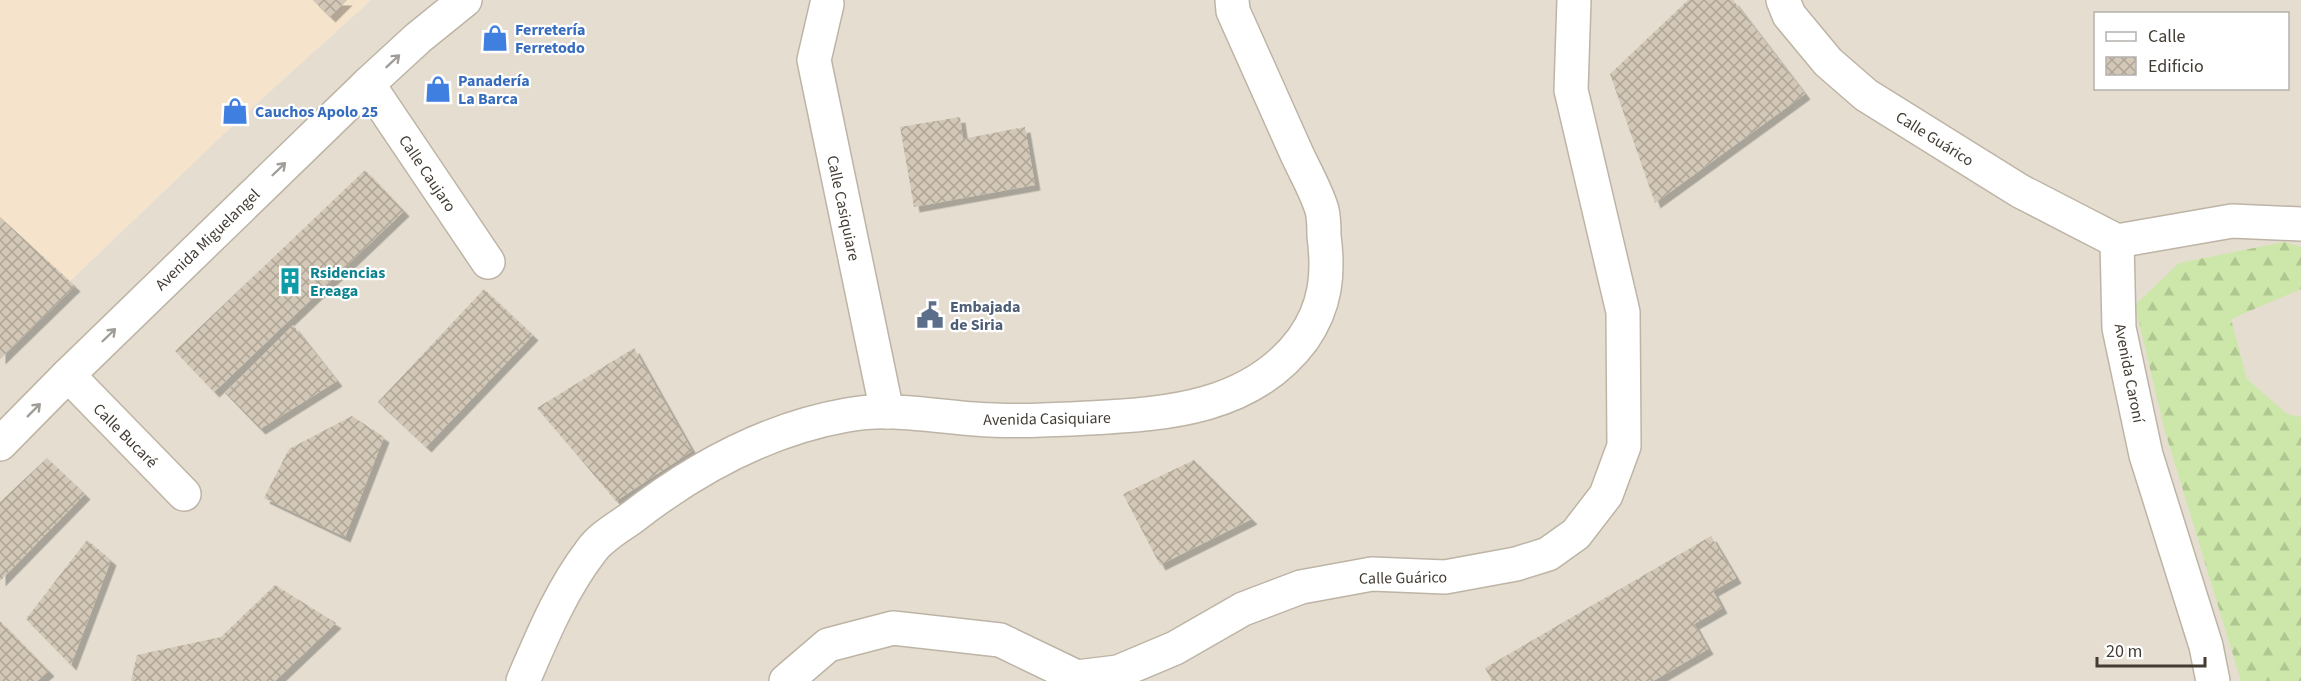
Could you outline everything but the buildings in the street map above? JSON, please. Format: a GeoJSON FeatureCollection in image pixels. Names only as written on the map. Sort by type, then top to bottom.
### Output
{"type":"FeatureCollection","features":[{"type":"Feature","properties":{"kind":"street"},"geometry":{"type":"LineString","coordinates":[[418,38],[440,0]]}},
{"type":"Feature","properties":{"kind":"street"},"geometry":{"type":"LineString","coordinates":[[418,38],[465,0]]}},
{"type":"Feature","properties":{"kind":"street","name":"Avenida Casiquiare"},"geometry":{"type":"LineString","coordinates":[[523,681],[567,586],[593,548],[649,504],[722,458],[765,438],[848,415],[887,412],[975,419],[1040,420],[1151,415],[1187,410],[1234,393],[1268,376],[1293,352],[1312,325],[1326,289],[1326,251],[1322,210],[1233,11],[1232,0]]}},
{"type":"Feature","properties":{"kind":"street","name":"Calle Guárico"},"geometry":{"type":"LineString","coordinates":[[786,681],[828,645],[893,628],[1000,640],[1077,677],[1119,672],[1175,648],[1243,609],[1301,586],[1372,574],[1444,577],[1516,564],[1548,554],[1576,534],[1606,495],[1624,446],[1623,312],[1571,90],[1574,0]]}},
{"type":"Feature","properties":{"kind":"street","name":"Calle Guárico"},"geometry":{"type":"LineString","coordinates":[[1783,0],[1789,15],[1828,62],[1866,95],[2020,191],[2116,241]]}},
{"type":"Feature","properties":{"kind":"street","name":"Calle Casiquiare"},"geometry":{"type":"LineString","coordinates":[[827,4],[813,60],[887,412]]}},
{"type":"Feature","properties":{"kind":"street","name":"Avenida Miguelangel"},"geometry":{"type":"LineString","coordinates":[[0,444],[68,375],[418,38]]}},
{"type":"Feature","properties":{"kind":"street","name":"Calle Caujaro"},"geometry":{"type":"LineString","coordinates":[[368,84],[488,262]]}},
{"type":"Feature","properties":{"kind":"street"},"geometry":{"type":"LineString","coordinates":[[2116,241],[2232,221],[2301,224]]}},
{"type":"Feature","properties":{"kind":"street","name":"Avenida Caroní"},"geometry":{"type":"LineString","coordinates":[[2116,241],[2119,328],[2146,455],[2206,646],[2212,681]]}},
{"type":"Feature","properties":{"kind":"street","name":"Calle Bucaré"},"geometry":{"type":"LineString","coordinates":[[68,375],[184,494]]}},
{"type":"Feature","properties":{"kind":"shaded area"},"geometry":{"type":"Polygon","coordinates":[[[0,0],[371,0],[235,123],[0,348],[0,0]]]}},
{"type":"Feature","properties":{"kind":"shaded area"},"geometry":{"type":"Polygon","coordinates":[[[371,0],[2301,0],[2301,681],[0,681],[0,348],[235,123],[371,0]]]}},
{"type":"Feature","properties":{"kind":"green space"},"geometry":{"type":"Polygon","coordinates":[[[2284,242],[2301,247],[2301,289],[2231,319],[2247,379],[2287,414],[2301,417],[2301,681],[2241,681],[2164,428],[2135,305],[2179,263],[2284,242]]]}},
{"type":"Feature","properties":{"kind":"place","name":"Ferretería Ferretodo"},"geometry":{"type":"Point","coordinates":[495,38]}},
{"type":"Feature","properties":{"kind":"place","name":"Panadería La Barca"},"geometry":{"type":"Point","coordinates":[438,89]}},
{"type":"Feature","properties":{"kind":"place","name":"Cauchos Apolo 25"},"geometry":{"type":"Point","coordinates":[235,111]}},
{"type":"Feature","properties":{"kind":"place","name":"Rsidencias Ereaga"},"geometry":{"type":"Point","coordinates":[290,281]}},
{"type":"Feature","properties":{"kind":"place","name":"Embajada de Siria"},"geometry":{"type":"Point","coordinates":[930,315]}}]}
